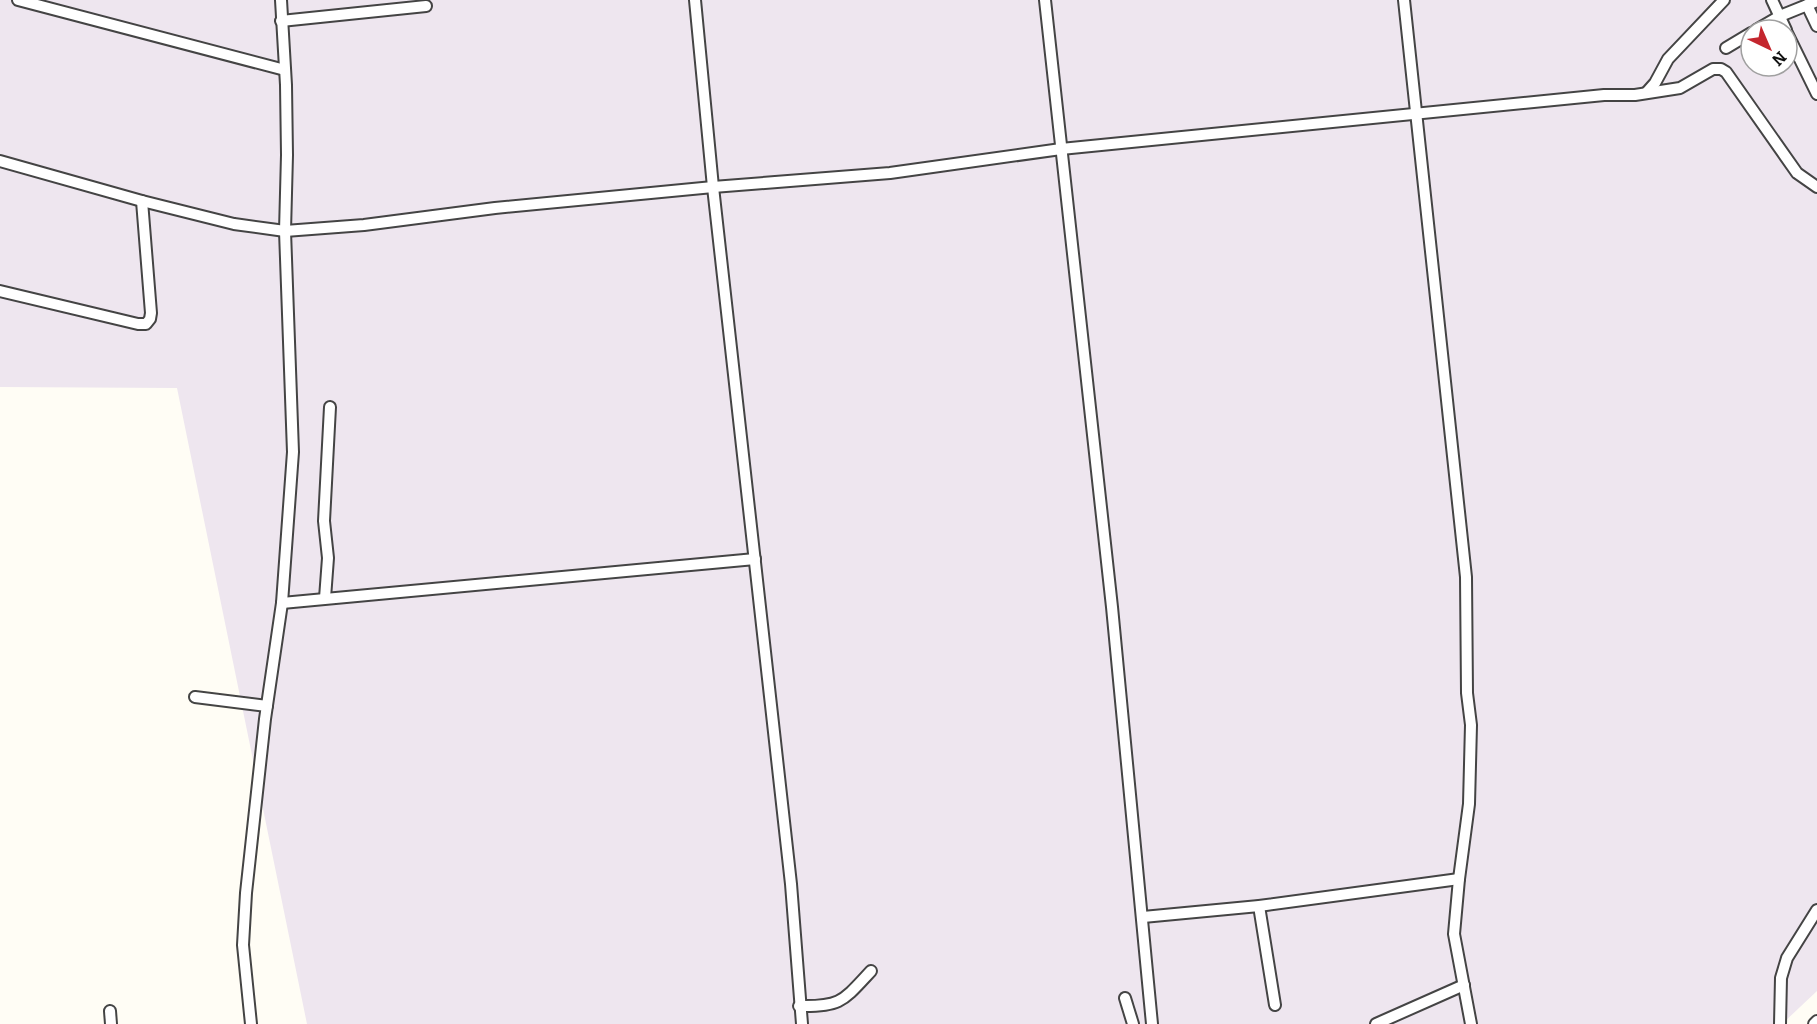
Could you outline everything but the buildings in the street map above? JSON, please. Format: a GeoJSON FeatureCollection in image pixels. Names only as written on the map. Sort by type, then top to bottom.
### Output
{"type":"FeatureCollection","features":[{"type":"Feature","properties":{"kind":"street"},"geometry":{"type":"LineString","coordinates":[[18,0],[285,70]]}},
{"type":"Feature","properties":{"kind":"street"},"geometry":{"type":"LineString","coordinates":[[251,1024],[243,945],[251,837],[282,603],[294,434],[285,231],[287,155],[285,70],[280,0]]}},
{"type":"Feature","properties":{"kind":"street"},"geometry":{"type":"LineString","coordinates":[[695,0],[713,187],[791,885],[802,1024]]}},
{"type":"Feature","properties":{"kind":"street"},"geometry":{"type":"LineString","coordinates":[[1045,0],[1112,607],[1152,1024]]}},
{"type":"Feature","properties":{"kind":"street"},"geometry":{"type":"LineString","coordinates":[[1404,0],[1466,577],[1467,693],[1471,725],[1469,804],[1454,934],[1471,1024]]}},
{"type":"Feature","properties":{"kind":"street"},"geometry":{"type":"LineString","coordinates":[[1647,92],[1668,59],[1724,0]]}},
{"type":"Feature","properties":{"kind":"street"},"geometry":{"type":"LineString","coordinates":[[1772,0],[1780,16]]}},
{"type":"Feature","properties":{"kind":"street"},"geometry":{"type":"LineString","coordinates":[[1777,18],[1812,3],[1817,26]]}},
{"type":"Feature","properties":{"kind":"street"},"geometry":{"type":"LineString","coordinates":[[281,21],[426,6]]}},
{"type":"Feature","properties":{"kind":"street"},"geometry":{"type":"LineString","coordinates":[[1726,48],[1739,40]]}},
{"type":"Feature","properties":{"kind":"street"},"geometry":{"type":"LineString","coordinates":[[1799,62],[1817,93]]}},
{"type":"Feature","properties":{"kind":"street"},"geometry":{"type":"LineString","coordinates":[[0,161],[234,224],[285,231],[364,225],[473,210],[890,173],[1061,149],[1604,95],[1635,95],[1680,88],[1713,69],[1721,69],[1726,72],[1797,173],[1817,187]]}},
{"type":"Feature","properties":{"kind":"street"},"geometry":{"type":"LineString","coordinates":[[0,291],[146,324],[151,313],[142,201]]}},
{"type":"Feature","properties":{"kind":"street"},"geometry":{"type":"LineString","coordinates":[[325,598],[328,558],[324,521],[330,407]]}},
{"type":"Feature","properties":{"kind":"street"},"geometry":{"type":"LineString","coordinates":[[282,603],[755,559]]}},
{"type":"Feature","properties":{"kind":"street"},"geometry":{"type":"LineString","coordinates":[[195,697],[267,706]]}},
{"type":"Feature","properties":{"kind":"street"},"geometry":{"type":"LineString","coordinates":[[1143,917],[1259,906],[1459,879]]}},
{"type":"Feature","properties":{"kind":"street"},"geometry":{"type":"LineString","coordinates":[[1259,906],[1275,1005]]}},
{"type":"Feature","properties":{"kind":"street"},"geometry":{"type":"LineString","coordinates":[[1780,1024],[1781,978],[1786,958],[1817,910]]}},
{"type":"Feature","properties":{"kind":"street"},"geometry":{"type":"LineString","coordinates":[[799,1006],[824,1006],[838,1002],[871,971]]}},
{"type":"Feature","properties":{"kind":"street"},"geometry":{"type":"LineString","coordinates":[[1376,1024],[1464,985]]}},
{"type":"Feature","properties":{"kind":"street"},"geometry":{"type":"LineString","coordinates":[[1125,998],[1133,1024]]}},
{"type":"Feature","properties":{"kind":"street"},"geometry":{"type":"LineString","coordinates":[[110,1011],[111,1024]]}},
{"type":"Feature","properties":{"kind":"shaded area"},"geometry":{"type":"Polygon","coordinates":[[[0,0],[1817,0],[1817,991],[1782,1024],[307,1024],[177,388],[0,387],[0,0]]]}}]}
